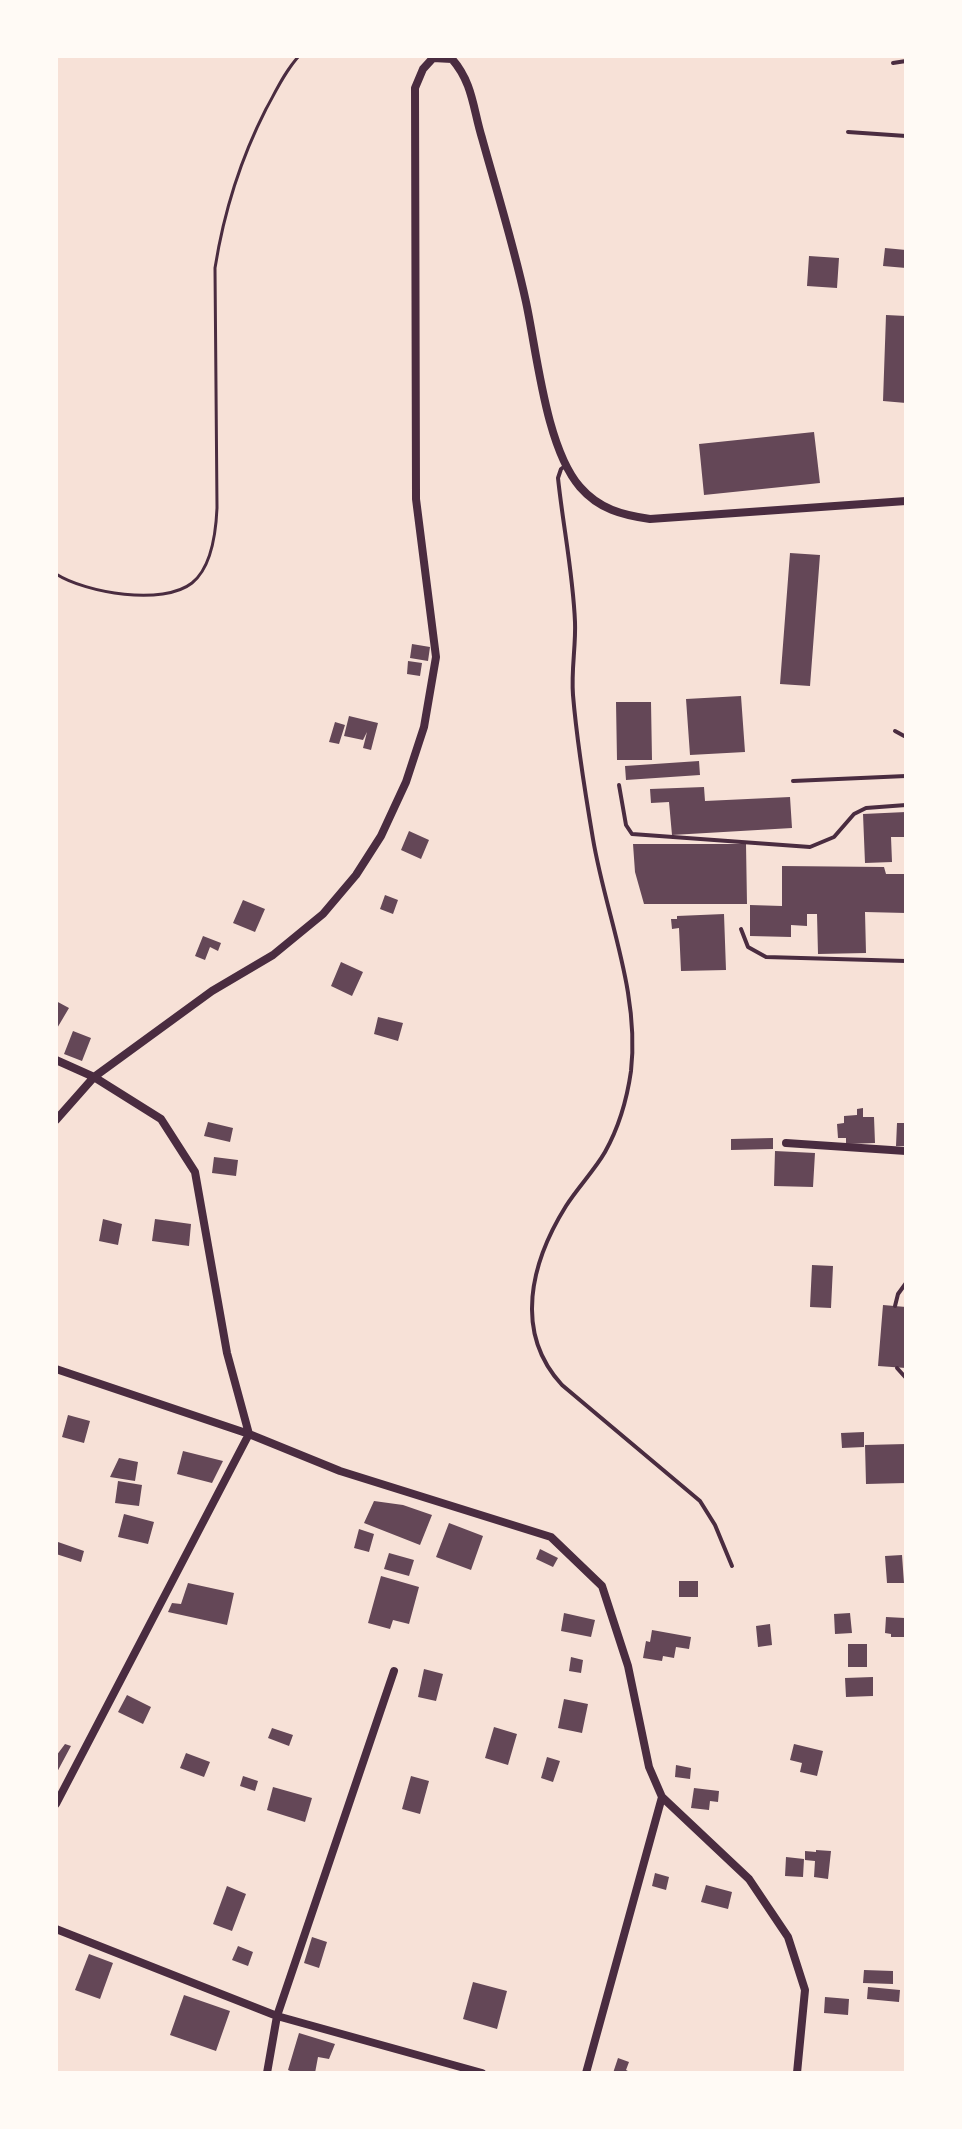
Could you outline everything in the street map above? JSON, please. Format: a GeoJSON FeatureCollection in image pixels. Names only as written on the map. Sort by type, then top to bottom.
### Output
{"type":"FeatureCollection","features":[{"type":"Feature","properties":{"kind":"street"},"geometry":{"type":"LineString","coordinates":[[56,1120],[94,1077],[212,991],[273,955],[323,914],[356,875],[381,836],[406,782],[424,727],[436,657],[416,499],[414,123],[415,88],[423,69],[433,58],[452,59],[464,73],[474,100],[526,301],[554,431],[578,485],[599,505],[624,515],[650,519],[906,501]]}},
{"type":"Feature","properties":{"kind":"street"},"geometry":{"type":"LineString","coordinates":[[56,1060],[94,1077],[161,1119],[195,1172],[227,1353],[249,1434],[56,1804]]}},
{"type":"Feature","properties":{"kind":"street"},"geometry":{"type":"LineString","coordinates":[[786,1143],[906,1151]]}},
{"type":"Feature","properties":{"kind":"street"},"geometry":{"type":"LineString","coordinates":[[56,1369],[249,1434],[340,1471],[551,1537],[602,1586],[628,1666],[649,1767],[662,1797],[749,1879],[788,1937],[805,1990],[797,2073]]}},
{"type":"Feature","properties":{"kind":"street"},"geometry":{"type":"LineString","coordinates":[[267,2073],[277,2016],[394,1671]]}},
{"type":"Feature","properties":{"kind":"street"},"geometry":{"type":"LineString","coordinates":[[586,2073],[662,1797]]}},
{"type":"Feature","properties":{"kind":"street"},"geometry":{"type":"LineString","coordinates":[[56,1929],[277,2016],[482,2073]]}},
{"type":"Feature","properties":{"kind":"lane"},"geometry":{"type":"LineString","coordinates":[[893,63],[906,61]]}},
{"type":"Feature","properties":{"kind":"lane"},"geometry":{"type":"LineString","coordinates":[[848,132],[906,136]]}},
{"type":"Feature","properties":{"kind":"lane"},"geometry":{"type":"LineString","coordinates":[[568,465],[561,469],[558,478],[575,624],[573,696],[593,840],[629,995],[632,1056],[626,1096],[614,1133],[593,1171],[566,1206],[546,1246],[534,1290],[532,1325],[537,1349],[562,1385],[700,1501],[715,1525],[732,1566]]}},
{"type":"Feature","properties":{"kind":"lane"},"geometry":{"type":"LineString","coordinates":[[895,731],[906,737]]}},
{"type":"Feature","properties":{"kind":"lane"},"geometry":{"type":"LineString","coordinates":[[793,781],[906,776]]}},
{"type":"Feature","properties":{"kind":"lane"},"geometry":{"type":"LineString","coordinates":[[619,785],[626,825],[632,834],[751,843],[810,847],[834,837],[854,814],[866,808],[906,805]]}},
{"type":"Feature","properties":{"kind":"lane"},"geometry":{"type":"LineString","coordinates":[[741,929],[748,947],[766,957],[906,961]]}},
{"type":"Feature","properties":{"kind":"lane"},"geometry":{"type":"LineString","coordinates":[[895,1306],[898,1294],[906,1283]]}},
{"type":"Feature","properties":{"kind":"lane"},"geometry":{"type":"LineString","coordinates":[[897,1368],[906,1378]]}},
{"type":"Feature","properties":{"kind":"path"},"geometry":{"type":"LineString","coordinates":[[56,574],[75,585],[99,592],[163,593],[194,581],[204,566],[214,536],[217,508],[215,268],[221,232],[240,165],[276,90],[299,56]]}},
{"type":"Feature","properties":{"kind":"building"},"geometry":{"type":"Polygon","coordinates":[[[885,248],[906,250],[906,268],[883,266],[885,248]]]}},
{"type":"Feature","properties":{"kind":"building"},"geometry":{"type":"Polygon","coordinates":[[[809,256],[839,258],[837,288],[807,286],[809,256]]]}},
{"type":"Feature","properties":{"kind":"building"},"geometry":{"type":"Polygon","coordinates":[[[886,315],[906,316],[906,403],[883,401],[886,315]]]}},
{"type":"Feature","properties":{"kind":"building"},"geometry":{"type":"Polygon","coordinates":[[[814,432],[820,483],[704,495],[699,444],[814,432]]]}},
{"type":"Feature","properties":{"kind":"building"},"geometry":{"type":"Polygon","coordinates":[[[790,553],[820,555],[810,686],[780,684],[790,553]]]}},
{"type":"Feature","properties":{"kind":"building"},"geometry":{"type":"Polygon","coordinates":[[[412,644],[430,647],[428,661],[410,658],[412,644]]]}},
{"type":"Feature","properties":{"kind":"building"},"geometry":{"type":"Polygon","coordinates":[[[408,661],[422,663],[420,676],[407,674],[408,661]]]}},
{"type":"Feature","properties":{"kind":"building"},"geometry":{"type":"Polygon","coordinates":[[[741,696],[745,752],[690,755],[686,699],[741,696]]]}},
{"type":"Feature","properties":{"kind":"building"},"geometry":{"type":"Polygon","coordinates":[[[616,702],[651,702],[652,760],[617,760],[616,702]]]}},
{"type":"Feature","properties":{"kind":"building"},"geometry":{"type":"Polygon","coordinates":[[[349,716],[378,723],[371,750],[363,748],[367,732],[363,740],[344,736],[349,716]]]}},
{"type":"Feature","properties":{"kind":"building"},"geometry":{"type":"Polygon","coordinates":[[[335,722],[345,725],[339,744],[329,742],[335,722]]]}},
{"type":"Feature","properties":{"kind":"building"},"geometry":{"type":"Polygon","coordinates":[[[699,761],[700,775],[626,780],[625,766],[699,761]]]}},
{"type":"Feature","properties":{"kind":"building"},"geometry":{"type":"Polygon","coordinates":[[[704,787],[705,801],[790,797],[792,828],[672,835],[669,802],[651,803],[650,789],[704,787]]]}},
{"type":"Feature","properties":{"kind":"building"},"geometry":{"type":"Polygon","coordinates":[[[906,812],[906,837],[891,837],[892,862],[865,863],[863,814],[906,812]]]}},
{"type":"Feature","properties":{"kind":"building"},"geometry":{"type":"Polygon","coordinates":[[[409,831],[429,840],[421,859],[401,850],[409,831]]]}},
{"type":"Feature","properties":{"kind":"building"},"geometry":{"type":"Polygon","coordinates":[[[633,844],[746,844],[747,904],[644,904],[635,872],[633,844]]]}},
{"type":"Feature","properties":{"kind":"building"},"geometry":{"type":"Polygon","coordinates":[[[782,866],[884,867],[886,874],[906,874],[906,913],[865,912],[866,953],[818,954],[817,914],[807,914],[807,926],[791,925],[791,937],[750,936],[750,905],[782,906],[782,866]]]}},
{"type":"Feature","properties":{"kind":"building"},"geometry":{"type":"Polygon","coordinates":[[[385,895],[398,900],[393,914],[380,909],[385,895]]]}},
{"type":"Feature","properties":{"kind":"building"},"geometry":{"type":"Polygon","coordinates":[[[243,900],[265,909],[255,932],[233,923],[243,900]]]}},
{"type":"Feature","properties":{"kind":"building"},"geometry":{"type":"Polygon","coordinates":[[[724,914],[726,970],[681,971],[679,928],[672,929],[671,919],[677,919],[677,916],[724,914]]]}},
{"type":"Feature","properties":{"kind":"building"},"geometry":{"type":"Polygon","coordinates":[[[203,936],[221,943],[218,951],[210,947],[205,960],[195,956],[203,936]]]}},
{"type":"Feature","properties":{"kind":"building"},"geometry":{"type":"Polygon","coordinates":[[[341,962],[363,972],[352,996],[331,986],[341,962]]]}},
{"type":"Feature","properties":{"kind":"building"},"geometry":{"type":"Polygon","coordinates":[[[56,1001],[69,1008],[56,1030],[56,1001]]]}},
{"type":"Feature","properties":{"kind":"building"},"geometry":{"type":"Polygon","coordinates":[[[378,1017],[403,1023],[398,1041],[374,1034],[378,1017]]]}},
{"type":"Feature","properties":{"kind":"building"},"geometry":{"type":"Polygon","coordinates":[[[73,1031],[91,1038],[82,1061],[64,1054],[73,1031]]]}},
{"type":"Feature","properties":{"kind":"building"},"geometry":{"type":"Polygon","coordinates":[[[863,1108],[863,1117],[874,1117],[875,1143],[846,1144],[846,1138],[838,1138],[837,1124],[844,1123],[844,1116],[857,1115],[857,1109],[863,1108]]]}},
{"type":"Feature","properties":{"kind":"building"},"geometry":{"type":"Polygon","coordinates":[[[208,1122],[233,1128],[230,1142],[204,1136],[208,1122]]]}},
{"type":"Feature","properties":{"kind":"building"},"geometry":{"type":"Polygon","coordinates":[[[897,1123],[906,1123],[906,1146],[896,1146],[897,1123]]]}},
{"type":"Feature","properties":{"kind":"building"},"geometry":{"type":"Polygon","coordinates":[[[773,1138],[773,1149],[731,1150],[731,1139],[773,1138]]]}},
{"type":"Feature","properties":{"kind":"building"},"geometry":{"type":"Polygon","coordinates":[[[775,1151],[815,1153],[813,1187],[774,1186],[775,1151]]]}},
{"type":"Feature","properties":{"kind":"building"},"geometry":{"type":"Polygon","coordinates":[[[214,1157],[238,1160],[236,1176],[212,1173],[214,1157]]]}},
{"type":"Feature","properties":{"kind":"building"},"geometry":{"type":"Polygon","coordinates":[[[103,1219],[122,1224],[118,1245],[99,1241],[103,1219]]]}},
{"type":"Feature","properties":{"kind":"building"},"geometry":{"type":"Polygon","coordinates":[[[155,1219],[191,1224],[189,1246],[152,1241],[155,1219]]]}},
{"type":"Feature","properties":{"kind":"building"},"geometry":{"type":"Polygon","coordinates":[[[812,1265],[833,1266],[831,1308],[810,1307],[812,1265]]]}},
{"type":"Feature","properties":{"kind":"building"},"geometry":{"type":"Polygon","coordinates":[[[883,1305],[906,1307],[906,1368],[878,1366],[883,1305]]]}},
{"type":"Feature","properties":{"kind":"building"},"geometry":{"type":"Polygon","coordinates":[[[68,1415],[90,1421],[84,1443],[62,1437],[68,1415]]]}},
{"type":"Feature","properties":{"kind":"building"},"geometry":{"type":"Polygon","coordinates":[[[864,1432],[864,1447],[842,1448],[841,1433],[864,1432]]]}},
{"type":"Feature","properties":{"kind":"building"},"geometry":{"type":"Polygon","coordinates":[[[906,1444],[906,1483],[866,1484],[865,1445],[906,1444]]]}},
{"type":"Feature","properties":{"kind":"building"},"geometry":{"type":"Polygon","coordinates":[[[183,1451],[223,1461],[212,1483],[177,1474],[183,1451]]]}},
{"type":"Feature","properties":{"kind":"building"},"geometry":{"type":"Polygon","coordinates":[[[119,1458],[138,1462],[135,1481],[110,1477],[119,1458]]]}},
{"type":"Feature","properties":{"kind":"building"},"geometry":{"type":"Polygon","coordinates":[[[118,1481],[142,1485],[139,1506],[115,1503],[118,1481]]]}},
{"type":"Feature","properties":{"kind":"building"},"geometry":{"type":"Polygon","coordinates":[[[374,1501],[403,1505],[432,1515],[420,1545],[364,1523],[374,1501]]]}},
{"type":"Feature","properties":{"kind":"building"},"geometry":{"type":"Polygon","coordinates":[[[124,1514],[154,1522],[148,1544],[118,1537],[124,1514]]]}},
{"type":"Feature","properties":{"kind":"building"},"geometry":{"type":"Polygon","coordinates":[[[449,1523],[483,1536],[471,1570],[436,1557],[449,1523]]]}},
{"type":"Feature","properties":{"kind":"building"},"geometry":{"type":"Polygon","coordinates":[[[359,1529],[374,1534],[369,1552],[354,1548],[359,1529]]]}},
{"type":"Feature","properties":{"kind":"building"},"geometry":{"type":"Polygon","coordinates":[[[58,1542],[84,1551],[81,1562],[56,1554],[58,1542]]]}},
{"type":"Feature","properties":{"kind":"building"},"geometry":{"type":"Polygon","coordinates":[[[540,1549],[558,1558],[553,1567],[536,1559],[540,1549]]]}},
{"type":"Feature","properties":{"kind":"building"},"geometry":{"type":"Polygon","coordinates":[[[389,1553],[414,1560],[409,1576],[384,1569],[389,1553]]]}},
{"type":"Feature","properties":{"kind":"building"},"geometry":{"type":"Polygon","coordinates":[[[902,1555],[904,1583],[887,1583],[885,1556],[902,1555]]]}},
{"type":"Feature","properties":{"kind":"building"},"geometry":{"type":"Polygon","coordinates":[[[381,1576],[419,1587],[409,1624],[393,1620],[390,1629],[368,1623],[381,1576]]]}},
{"type":"Feature","properties":{"kind":"building"},"geometry":{"type":"Polygon","coordinates":[[[679,1581],[698,1581],[698,1597],[679,1597],[679,1581]]]}},
{"type":"Feature","properties":{"kind":"building"},"geometry":{"type":"Polygon","coordinates":[[[188,1583],[234,1593],[227,1625],[168,1612],[172,1603],[181,1604],[188,1583]]]}},
{"type":"Feature","properties":{"kind":"building"},"geometry":{"type":"Polygon","coordinates":[[[564,1613],[595,1620],[591,1637],[561,1631],[564,1613]]]}},
{"type":"Feature","properties":{"kind":"building"},"geometry":{"type":"Polygon","coordinates":[[[850,1613],[852,1633],[835,1634],[834,1614],[850,1613]]]}},
{"type":"Feature","properties":{"kind":"building"},"geometry":{"type":"Polygon","coordinates":[[[886,1617],[905,1618],[906,1637],[891,1637],[891,1634],[885,1633],[886,1617]]]}},
{"type":"Feature","properties":{"kind":"building"},"geometry":{"type":"Polygon","coordinates":[[[770,1624],[772,1645],[758,1647],[756,1626],[770,1624]]]}},
{"type":"Feature","properties":{"kind":"building"},"geometry":{"type":"Polygon","coordinates":[[[652,1630],[691,1637],[689,1649],[676,1647],[674,1658],[663,1656],[662,1661],[643,1658],[652,1630]]]}},
{"type":"Feature","properties":{"kind":"building"},"geometry":{"type":"Polygon","coordinates":[[[848,1644],[867,1644],[867,1667],[848,1667],[848,1644]]]}},
{"type":"Feature","properties":{"kind":"building"},"geometry":{"type":"Polygon","coordinates":[[[571,1657],[583,1660],[581,1673],[569,1671],[571,1657]]]}},
{"type":"Feature","properties":{"kind":"building"},"geometry":{"type":"Polygon","coordinates":[[[424,1669],[443,1674],[436,1701],[418,1697],[424,1669]]]}},
{"type":"Feature","properties":{"kind":"building"},"geometry":{"type":"Polygon","coordinates":[[[873,1677],[873,1696],[846,1697],[845,1678],[873,1677]]]}},
{"type":"Feature","properties":{"kind":"building"},"geometry":{"type":"Polygon","coordinates":[[[127,1695],[151,1707],[143,1724],[118,1712],[127,1695]]]}},
{"type":"Feature","properties":{"kind":"building"},"geometry":{"type":"Polygon","coordinates":[[[564,1699],[588,1704],[582,1733],[558,1728],[564,1699]]]}},
{"type":"Feature","properties":{"kind":"building"},"geometry":{"type":"Polygon","coordinates":[[[494,1727],[517,1734],[508,1765],[485,1758],[494,1727]]]}},
{"type":"Feature","properties":{"kind":"building"},"geometry":{"type":"Polygon","coordinates":[[[272,1728],[293,1735],[289,1746],[268,1738],[272,1728]]]}},
{"type":"Feature","properties":{"kind":"building"},"geometry":{"type":"Polygon","coordinates":[[[65,1744],[71,1746],[56,1774],[56,1756],[65,1744]]]}},
{"type":"Feature","properties":{"kind":"building"},"geometry":{"type":"Polygon","coordinates":[[[794,1744],[823,1751],[817,1776],[800,1772],[802,1763],[790,1760],[794,1744]]]}},
{"type":"Feature","properties":{"kind":"building"},"geometry":{"type":"Polygon","coordinates":[[[186,1753],[210,1762],[204,1777],[180,1768],[186,1753]]]}},
{"type":"Feature","properties":{"kind":"building"},"geometry":{"type":"Polygon","coordinates":[[[547,1757],[560,1761],[553,1782],[541,1778],[547,1757]]]}},
{"type":"Feature","properties":{"kind":"building"},"geometry":{"type":"Polygon","coordinates":[[[676,1765],[691,1768],[690,1779],[675,1777],[676,1765]]]}},
{"type":"Feature","properties":{"kind":"building"},"geometry":{"type":"Polygon","coordinates":[[[243,1776],[258,1781],[255,1791],[240,1786],[243,1776]]]}},
{"type":"Feature","properties":{"kind":"building"},"geometry":{"type":"Polygon","coordinates":[[[411,1776],[429,1781],[420,1814],[402,1809],[411,1776]]]}},
{"type":"Feature","properties":{"kind":"building"},"geometry":{"type":"Polygon","coordinates":[[[273,1787],[312,1798],[305,1822],[267,1810],[273,1787]]]}},
{"type":"Feature","properties":{"kind":"building"},"geometry":{"type":"Polygon","coordinates":[[[694,1788],[719,1791],[718,1802],[710,1801],[709,1810],[691,1808],[694,1788]]]}},
{"type":"Feature","properties":{"kind":"building"},"geometry":{"type":"Polygon","coordinates":[[[805,1851],[831,1851],[828,1879],[814,1877],[815,1861],[805,1860],[805,1851]]]}},
{"type":"Feature","properties":{"kind":"building"},"geometry":{"type":"Polygon","coordinates":[[[786,1857],[804,1859],[803,1877],[785,1876],[786,1857]]]}},
{"type":"Feature","properties":{"kind":"building"},"geometry":{"type":"Polygon","coordinates":[[[655,1873],[669,1877],[666,1890],[652,1886],[655,1873]]]}},
{"type":"Feature","properties":{"kind":"building"},"geometry":{"type":"Polygon","coordinates":[[[706,1885],[732,1892],[728,1909],[701,1902],[706,1885]]]}},
{"type":"Feature","properties":{"kind":"building"},"geometry":{"type":"Polygon","coordinates":[[[227,1886],[246,1894],[232,1931],[213,1924],[227,1886]]]}},
{"type":"Feature","properties":{"kind":"building"},"geometry":{"type":"Polygon","coordinates":[[[312,1937],[327,1942],[319,1968],[304,1963],[312,1937]]]}},
{"type":"Feature","properties":{"kind":"building"},"geometry":{"type":"Polygon","coordinates":[[[238,1946],[253,1952],[248,1966],[232,1960],[238,1946]]]}},
{"type":"Feature","properties":{"kind":"building"},"geometry":{"type":"Polygon","coordinates":[[[89,1954],[113,1963],[100,1999],[75,1990],[89,1954]]]}},
{"type":"Feature","properties":{"kind":"building"},"geometry":{"type":"Polygon","coordinates":[[[864,1970],[893,1971],[893,1984],[863,1983],[864,1970]]]}},
{"type":"Feature","properties":{"kind":"building"},"geometry":{"type":"Polygon","coordinates":[[[473,1982],[507,1991],[497,2029],[463,2019],[473,1982]]]}},
{"type":"Feature","properties":{"kind":"building"},"geometry":{"type":"Polygon","coordinates":[[[868,1987],[900,1990],[899,2002],[867,1999],[868,1987]]]}},
{"type":"Feature","properties":{"kind":"building"},"geometry":{"type":"Polygon","coordinates":[[[184,1995],[230,2011],[216,2051],[170,2035],[184,1995]]]}},
{"type":"Feature","properties":{"kind":"building"},"geometry":{"type":"Polygon","coordinates":[[[825,1997],[849,1999],[848,2015],[824,2013],[825,1997]]]}},
{"type":"Feature","properties":{"kind":"building"},"geometry":{"type":"Polygon","coordinates":[[[299,2033],[335,2044],[329,2059],[318,2057],[315,2073],[288,2070],[299,2033]]]}},
{"type":"Feature","properties":{"kind":"building"},"geometry":{"type":"Polygon","coordinates":[[[618,2058],[629,2062],[626,2070],[632,2073],[613,2073],[618,2058]]]}}]}
